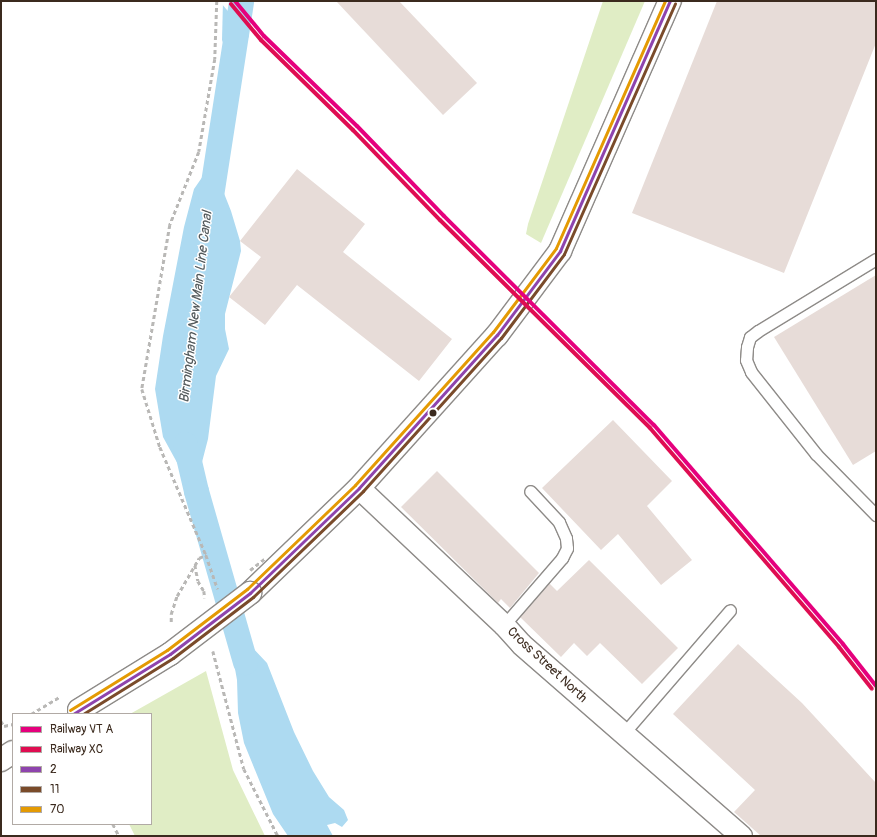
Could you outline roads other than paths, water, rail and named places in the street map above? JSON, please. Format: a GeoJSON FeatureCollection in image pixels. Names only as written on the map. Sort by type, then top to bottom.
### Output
{"type":"FeatureCollection","features":[{"type":"Feature","properties":{"kind":"highway"},"geometry":{"type":"LineString","coordinates":[[76,712],[170,654],[250,593],[359,488],[497,335],[560,251],[670,1]]}},
{"type":"Feature","properties":{"kind":"street","name":"Cross Street North"},"geometry":{"type":"LineString","coordinates":[[359,488],[504,625],[522,644],[741,836]]}},
{"type":"Feature","properties":{"kind":"lane"},"geometry":{"type":"LineString","coordinates":[[876,259],[750,337],[747,346],[746,360],[752,372],[816,454],[876,514]]}},
{"type":"Feature","properties":{"kind":"lane"},"geometry":{"type":"LineString","coordinates":[[504,625],[562,558],[567,548],[566,538],[559,522],[530,491]]}},
{"type":"Feature","properties":{"kind":"lane"},"geometry":{"type":"LineString","coordinates":[[624,733],[730,610]]}},
{"type":"Feature","properties":{"kind":"water"},"geometry":{"type":"Polygon","coordinates":[[[223,1],[252,30],[232,66],[222,40],[223,1]]]}},
{"type":"Feature","properties":{"kind":"water"},"geometry":{"type":"Polygon","coordinates":[[[214,168],[231,211],[240,241],[241,251],[225,314],[225,329],[229,349],[216,376],[208,439],[201,466],[192,476],[180,468],[163,437],[155,389],[163,336],[184,227],[194,189],[203,176],[214,168]]]}},
{"type":"Feature","properties":{"kind":"water"},"geometry":{"type":"Polygon","coordinates":[[[235,629],[267,663],[294,732],[313,771],[329,797],[344,810],[348,820],[342,827],[335,823],[327,825],[333,836],[288,836],[273,814],[244,743],[238,713],[237,680],[232,652],[235,629]]]}},
{"type":"Feature","properties":{"kind":"waterway","name":"Birmingham New Main Line Canal"},"geometry":{"type":"LineString","coordinates":[[210,202],[241,1]]}},
{"type":"Feature","properties":{"kind":"waterway","name":"Birmingham New Main Line Canal"},"geometry":{"type":"LineString","coordinates":[[185,444],[196,491],[245,662]]}},
{"type":"Feature","properties":{"kind":"rail line","name":"XC"},"geometry":{"type":"LineString","coordinates":[[231,4],[261,40],[353,130],[440,220],[650,428],[839,647],[872,689]]}}]}
